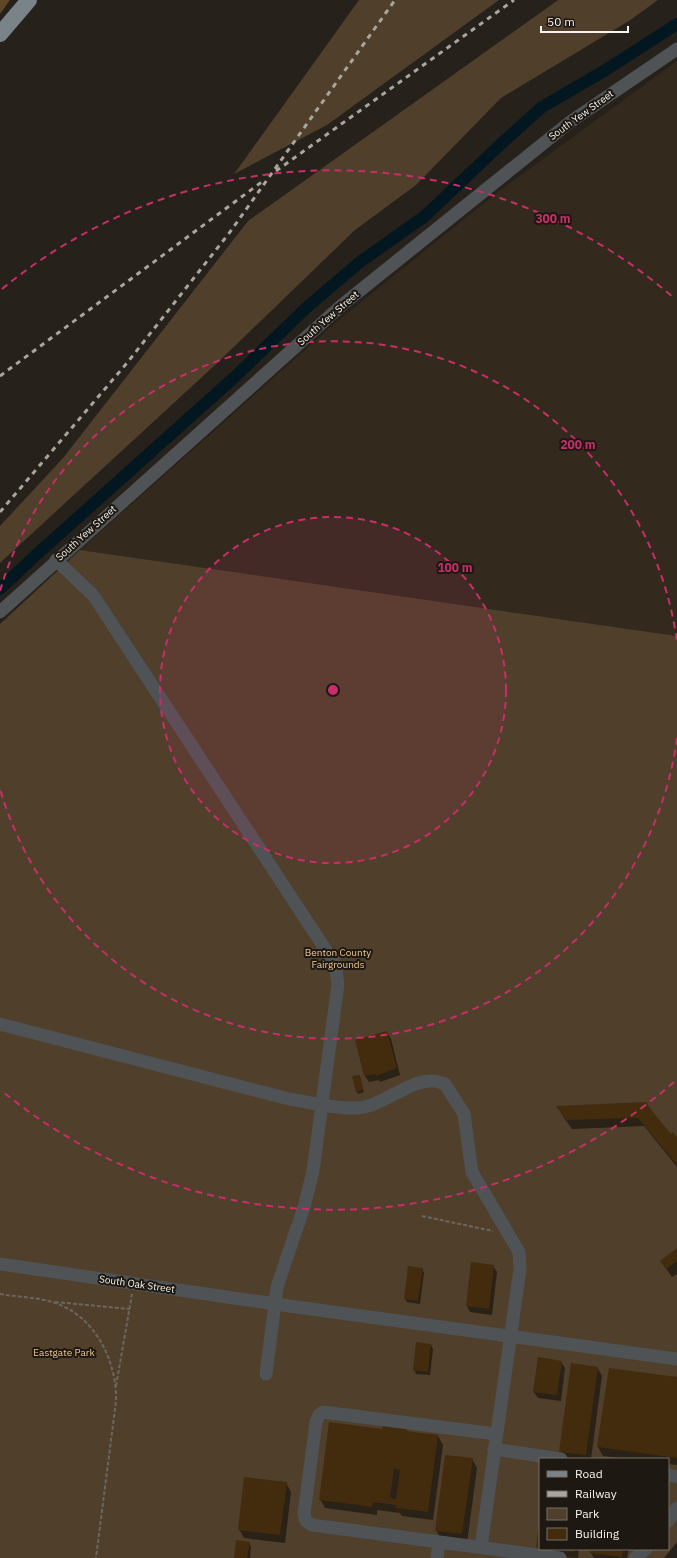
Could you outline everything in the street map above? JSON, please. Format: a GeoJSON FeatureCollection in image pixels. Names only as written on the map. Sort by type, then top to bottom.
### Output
{"type":"FeatureCollection","features":[{"type":"Feature","properties":{"kind":"main road"},"geometry":{"type":"LineString","coordinates":[[0,34],[29,0]]}},
{"type":"Feature","properties":{"kind":"street","name":"South Yew Street"},"geometry":{"type":"LineString","coordinates":[[0,612],[56,560],[342,305],[570,122],[677,49]]}},
{"type":"Feature","properties":{"kind":"street"},"geometry":{"type":"LineString","coordinates":[[56,560],[92,595],[335,964],[338,984],[313,1171],[305,1204],[282,1270],[274,1304],[266,1374]]}},
{"type":"Feature","properties":{"kind":"street"},"geometry":{"type":"LineString","coordinates":[[0,1024],[289,1099],[322,1104],[356,1108],[371,1105],[413,1085],[433,1080],[446,1084],[464,1114],[472,1172],[518,1252],[520,1269],[481,1547]]}},
{"type":"Feature","properties":{"kind":"street","name":"South Oak Street"},"geometry":{"type":"LineString","coordinates":[[0,1264],[274,1304],[677,1359]]}},
{"type":"Feature","properties":{"kind":"street"},"geometry":{"type":"LineString","coordinates":[[496,1434],[323,1412],[319,1415],[316,1422],[304,1514],[306,1521],[312,1525],[560,1558]]}},
{"type":"Feature","properties":{"kind":"street"},"geometry":{"type":"LineString","coordinates":[[494,1449],[554,1458]]}},
{"type":"Feature","properties":{"kind":"street"},"geometry":{"type":"LineString","coordinates":[[669,1520],[677,1508]]}},
{"type":"Feature","properties":{"kind":"street"},"geometry":{"type":"LineString","coordinates":[[437,1558],[439,1542]]}},
{"type":"Feature","properties":{"kind":"street"},"geometry":{"type":"LineString","coordinates":[[635,1558],[645,1550]]}},
{"type":"Feature","properties":{"kind":"path"},"geometry":{"type":"LineString","coordinates":[[422,1216],[508,1235]]}},
{"type":"Feature","properties":{"kind":"path"},"geometry":{"type":"LineString","coordinates":[[96,1558],[116,1387],[130,1309],[133,1283]]}},
{"type":"Feature","properties":{"kind":"path"},"geometry":{"type":"LineString","coordinates":[[0,1294],[130,1309]]}},
{"type":"Feature","properties":{"kind":"path"},"geometry":{"type":"LineString","coordinates":[[52,1301],[75,1314],[98,1335],[106,1352],[116,1387]]}},
{"type":"Feature","properties":{"kind":"shaded area"},"geometry":{"type":"Polygon","coordinates":[[[0,0],[10,0],[0,14],[0,0]]]}},
{"type":"Feature","properties":{"kind":"shaded area"},"geometry":{"type":"Polygon","coordinates":[[[677,61],[677,636],[80,550],[334,324],[499,191],[677,61]]]}},
{"type":"Feature","properties":{"kind":"green space"},"geometry":{"type":"Polygon","coordinates":[[[359,0],[499,0],[327,125],[234,174],[359,0]]]}},
{"type":"Feature","properties":{"kind":"green space"},"geometry":{"type":"Polygon","coordinates":[[[558,0],[658,0],[629,21],[501,98],[416,185],[355,230],[214,366],[0,563],[0,526],[63,458],[248,221],[558,0]]]}},
{"type":"Feature","properties":{"kind":"green space","name":"Benton County Fairgrounds"},"geometry":{"type":"Polygon","coordinates":[[[80,550],[677,636],[677,1542],[664,1558],[0,1558],[0,624],[80,550]]]}},
{"type":"Feature","properties":{"kind":"building"},"geometry":{"type":"Polygon","coordinates":[[[387,1031],[397,1068],[376,1076],[375,1074],[364,1076],[355,1040],[387,1031]]]}},
{"type":"Feature","properties":{"kind":"building"},"geometry":{"type":"Polygon","coordinates":[[[360,1075],[363,1090],[356,1092],[352,1076],[360,1075]]]}},
{"type":"Feature","properties":{"kind":"building"},"geometry":{"type":"Polygon","coordinates":[[[647,1102],[647,1105],[671,1134],[673,1132],[677,1137],[677,1165],[638,1118],[566,1120],[556,1106],[647,1102]]]}},
{"type":"Feature","properties":{"kind":"building"},"geometry":{"type":"Polygon","coordinates":[[[677,1248],[677,1261],[666,1269],[660,1261],[677,1248]]]}},
{"type":"Feature","properties":{"kind":"building"},"geometry":{"type":"Polygon","coordinates":[[[471,1262],[494,1265],[489,1309],[466,1306],[471,1262]]]}},
{"type":"Feature","properties":{"kind":"building"},"geometry":{"type":"Polygon","coordinates":[[[408,1266],[423,1268],[418,1301],[404,1299],[408,1266]]]}},
{"type":"Feature","properties":{"kind":"building"},"geometry":{"type":"Polygon","coordinates":[[[416,1342],[431,1344],[428,1372],[413,1370],[416,1342]]]}},
{"type":"Feature","properties":{"kind":"building"},"geometry":{"type":"Polygon","coordinates":[[[538,1357],[562,1361],[557,1395],[533,1392],[538,1357]]]}},
{"type":"Feature","properties":{"kind":"building"},"geometry":{"type":"Polygon","coordinates":[[[571,1363],[598,1367],[586,1455],[559,1452],[571,1363]]]}},
{"type":"Feature","properties":{"kind":"building"},"geometry":{"type":"Polygon","coordinates":[[[609,1368],[677,1377],[677,1458],[597,1447],[609,1368]]]}},
{"type":"Feature","properties":{"kind":"building"},"geometry":{"type":"Polygon","coordinates":[[[329,1422],[382,1429],[383,1425],[407,1428],[406,1431],[438,1435],[428,1512],[396,1508],[396,1505],[373,1502],[372,1507],[319,1500],[329,1422]],[[394,1469],[390,1498],[396,1499],[400,1470],[394,1469]]]}},
{"type":"Feature","properties":{"kind":"building"},"geometry":{"type":"Polygon","coordinates":[[[445,1455],[473,1458],[462,1534],[435,1531],[445,1455]]]}},
{"type":"Feature","properties":{"kind":"building"},"geometry":{"type":"Polygon","coordinates":[[[244,1477],[287,1482],[280,1535],[238,1530],[244,1477]]]}},
{"type":"Feature","properties":{"kind":"building"},"geometry":{"type":"Polygon","coordinates":[[[539,1524],[539,1548],[536,1547],[539,1524]]]}},
{"type":"Feature","properties":{"kind":"building"},"geometry":{"type":"Polygon","coordinates":[[[236,1540],[250,1542],[247,1558],[234,1558],[236,1540]]]}},
{"type":"Feature","properties":{"kind":"building"},"geometry":{"type":"Polygon","coordinates":[[[563,1550],[574,1550],[573,1552],[563,1550]]]}},
{"type":"Feature","properties":{"kind":"building"},"geometry":{"type":"Polygon","coordinates":[[[590,1550],[623,1550],[622,1557],[590,1553],[590,1550]]]}},
{"type":"Feature","properties":{"kind":"waterway"},"geometry":{"type":"LineString","coordinates":[[0,589],[238,374],[306,308],[360,262],[425,216],[542,107],[604,71],[677,24]]}},
{"type":"Feature","properties":{"kind":"railway"},"geometry":{"type":"LineString","coordinates":[[0,512],[127,363],[230,232],[395,0]]}},
{"type":"Feature","properties":{"kind":"railway"},"geometry":{"type":"LineString","coordinates":[[276,171],[514,0]]}},
{"type":"Feature","properties":{"kind":"railway"},"geometry":{"type":"LineString","coordinates":[[0,376],[263,181]]}},
{"type":"Feature","properties":{"kind":"park label","name":"Eastgate Park"},"geometry":{"type":"Point","coordinates":[64,1352]}}]}
